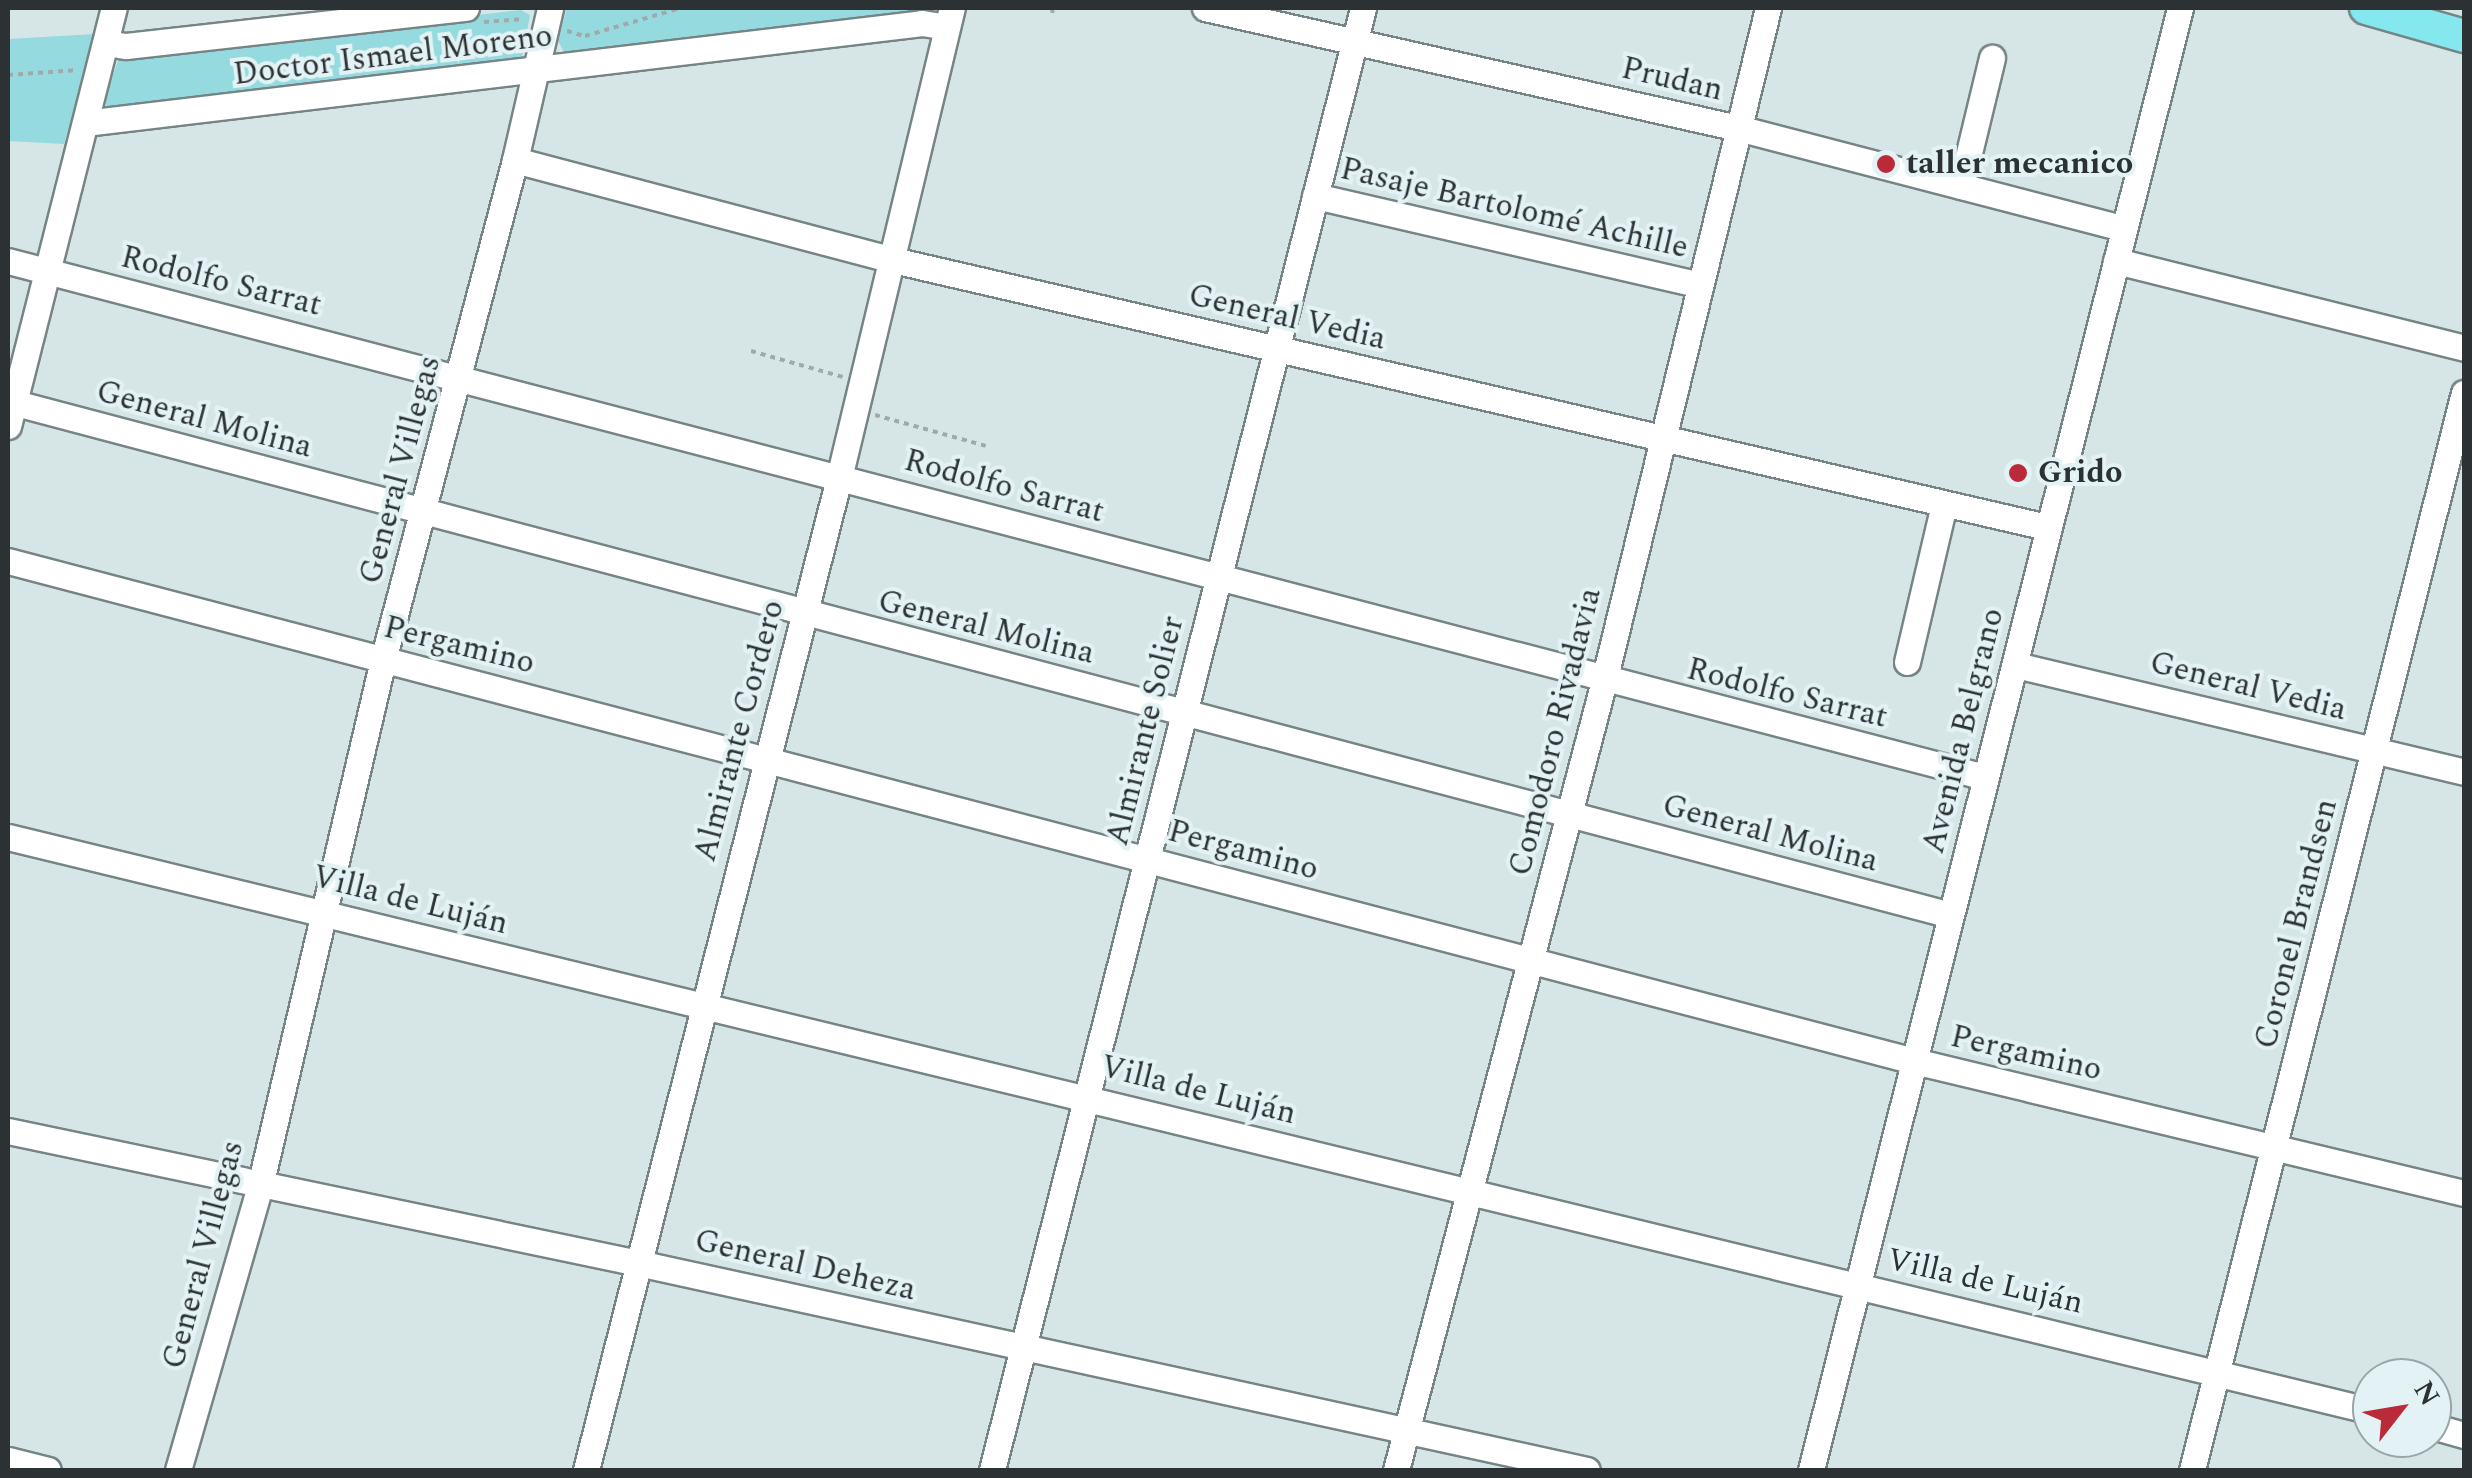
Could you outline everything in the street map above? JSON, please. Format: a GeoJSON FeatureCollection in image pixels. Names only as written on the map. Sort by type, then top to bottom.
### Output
{"type":"FeatureCollection","features":[{"type":"Feature","properties":{"kind":"main road"},"geometry":{"type":"LineString","coordinates":[[2366,8],[2464,36]]}},
{"type":"Feature","properties":{"kind":"street"},"geometry":{"type":"LineString","coordinates":[[10,410],[49,272],[114,8]]}},
{"type":"Feature","properties":{"kind":"street","name":"Doctor Ismael Moreno"},"geometry":{"type":"LineString","coordinates":[[106,43],[126,46],[466,8]]}},
{"type":"Feature","properties":{"kind":"street","name":"General Villegas"},"geometry":{"type":"LineString","coordinates":[[178,1470],[260,1186],[383,660],[425,512],[550,8]]}},
{"type":"Feature","properties":{"kind":"street","name":"Prudan"},"geometry":{"type":"LineString","coordinates":[[1205,8],[1738,128],[2123,228]]}},
{"type":"Feature","properties":{"kind":"street","name":"Almirante Solier"},"geometry":{"type":"LineString","coordinates":[[992,1470],[1363,8]]}},
{"type":"Feature","properties":{"kind":"street","name":"Comodoro Rivadavia"},"geometry":{"type":"LineString","coordinates":[[1396,1470],[1604,680],[1768,8]]}},
{"type":"Feature","properties":{"kind":"street","name":"Avenida Belgrano"},"geometry":{"type":"LineString","coordinates":[[1811,1470],[2180,8]]}},
{"type":"Feature","properties":{"kind":"street","name":"Doctor Ismael Moreno"},"geometry":{"type":"LineString","coordinates":[[85,123],[536,72],[922,24],[949,17]]}},
{"type":"Feature","properties":{"kind":"street","name":"Almirante Cordero"},"geometry":{"type":"LineString","coordinates":[[586,1470],[839,478],[949,17]]}},
{"type":"Feature","properties":{"kind":"street"},"geometry":{"type":"LineString","coordinates":[[1960,186],[1992,58]]}},
{"type":"Feature","properties":{"kind":"street","name":"General Vedia"},"geometry":{"type":"LineString","coordinates":[[515,160],[892,260],[2048,527]]}},
{"type":"Feature","properties":{"kind":"street","name":"Pasaje Bartolomé Achille"},"geometry":{"type":"LineString","coordinates":[[1316,196],[1698,284]]}},
{"type":"Feature","properties":{"kind":"street","name":"Rodolfo Sarrat"},"geometry":{"type":"LineString","coordinates":[[8,260],[1985,777]]}},
{"type":"Feature","properties":{"kind":"street"},"geometry":{"type":"LineString","coordinates":[[2116,262],[2464,348]]}},
{"type":"Feature","properties":{"kind":"street","name":"Coronel Brandsen"},"geometry":{"type":"LineString","coordinates":[[2192,1470],[2464,393]]}},
{"type":"Feature","properties":{"kind":"street","name":"General Molina"},"geometry":{"type":"LineString","coordinates":[[10,410],[425,512],[1950,915]]}},
{"type":"Feature","properties":{"kind":"street"},"geometry":{"type":"LineString","coordinates":[[1907,662],[1944,504]]}},
{"type":"Feature","properties":{"kind":"street","name":"Pergamino"},"geometry":{"type":"LineString","coordinates":[[8,561],[1914,1061],[2464,1193]]}},
{"type":"Feature","properties":{"kind":"street","name":"General Vedia"},"geometry":{"type":"LineString","coordinates":[[2016,665],[2464,772]]}},
{"type":"Feature","properties":{"kind":"street","name":"Villa de Luján"},"geometry":{"type":"LineString","coordinates":[[8,837],[2352,1406]]}},
{"type":"Feature","properties":{"kind":"street","name":"General Deheza"},"geometry":{"type":"LineString","coordinates":[[8,1131],[638,1262],[1587,1470]]}},
{"type":"Feature","properties":{"kind":"street"},"geometry":{"type":"LineString","coordinates":[[8,1460],[48,1470]]}},
{"type":"Feature","properties":{"kind":"path"},"geometry":{"type":"LineString","coordinates":[[1052,8],[1053,18]]}},
{"type":"Feature","properties":{"kind":"path"},"geometry":{"type":"LineString","coordinates":[[750,351],[862,382]]}},
{"type":"Feature","properties":{"kind":"path"},"geometry":{"type":"LineString","coordinates":[[856,409],[986,446]]}},
{"type":"Feature","properties":{"kind":"shaded area"},"geometry":{"type":"Polygon","coordinates":[[[567,8],[936,8],[927,15],[578,57],[564,52],[558,41],[567,8]]]}},
{"type":"Feature","properties":{"kind":"shaded area"},"geometry":{"type":"Polygon","coordinates":[[[521,10],[530,15],[523,54],[517,61],[116,111],[107,107],[104,99],[120,55],[521,10]]]}},
{"type":"Feature","properties":{"kind":"shaded area"},"geometry":{"type":"Polygon","coordinates":[[[95,34],[64,144],[8,141],[8,39],[95,34]]]}},
{"type":"Feature","properties":{"kind":"place","name":"taller mecanico"},"geometry":{"type":"Point","coordinates":[1886,164]}},
{"type":"Feature","properties":{"kind":"place","name":"Grido"},"geometry":{"type":"Point","coordinates":[2018,473]}}]}
